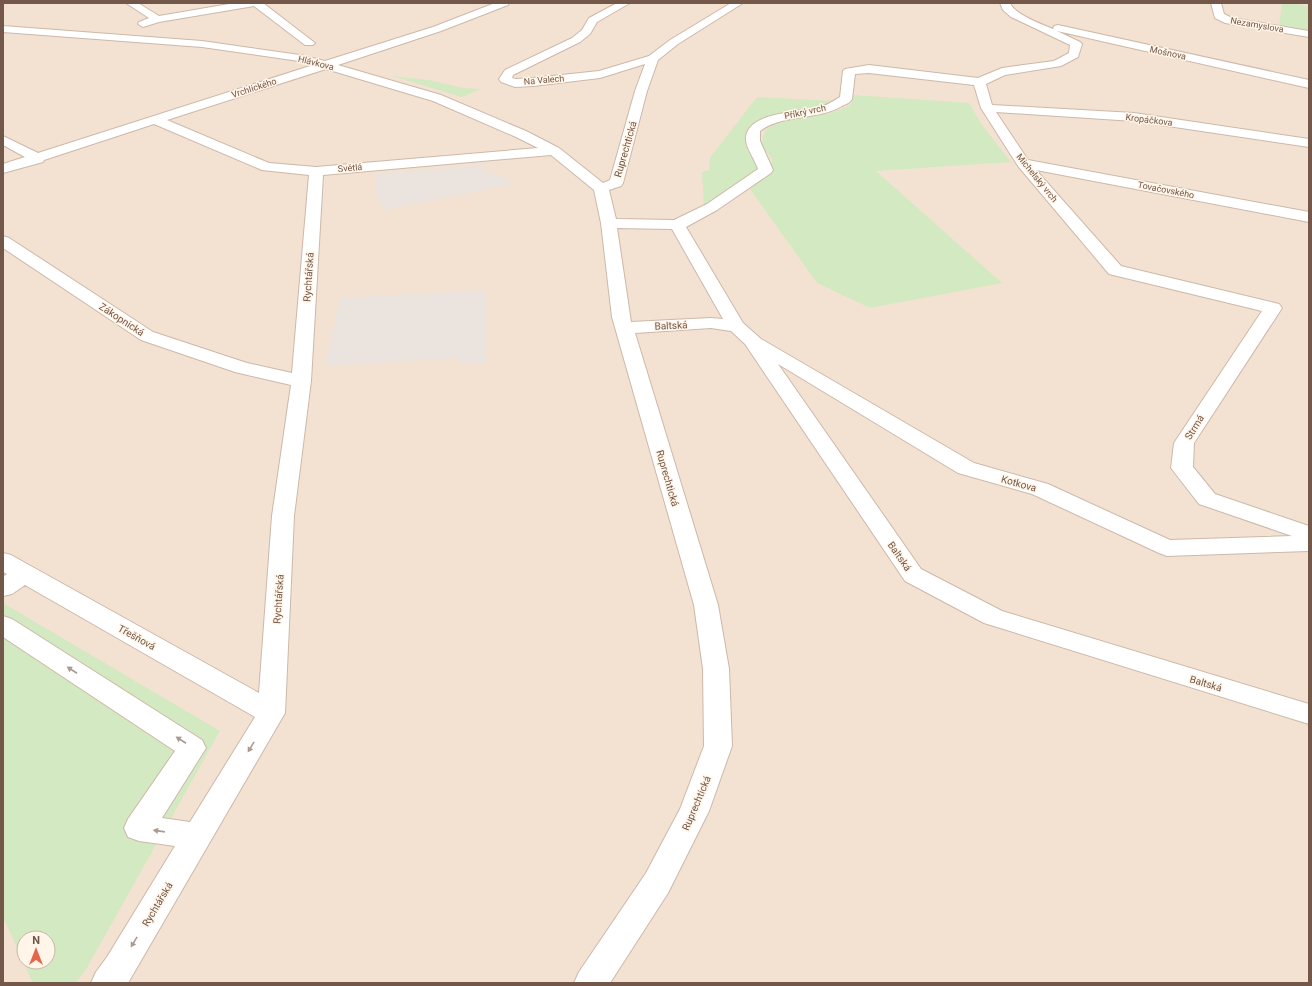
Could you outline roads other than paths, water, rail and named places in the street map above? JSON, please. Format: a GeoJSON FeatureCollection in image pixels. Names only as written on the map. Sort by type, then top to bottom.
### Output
{"type":"FeatureCollection","features":[{"type":"Feature","properties":{"kind":"street"},"geometry":{"type":"LineString","coordinates":[[131,3],[156,19]]}},
{"type":"Feature","properties":{"kind":"street"},"geometry":{"type":"LineString","coordinates":[[102,36],[156,19],[253,3]]}},
{"type":"Feature","properties":{"kind":"street"},"geometry":{"type":"LineString","coordinates":[[257,3],[309,43]]}},
{"type":"Feature","properties":{"kind":"street","name":"Vrchlického"},"geometry":{"type":"LineString","coordinates":[[3,169],[437,28],[504,3]]}},
{"type":"Feature","properties":{"kind":"street","name":"Na Valech"},"geometry":{"type":"LineString","coordinates":[[626,3],[593,20],[586,32],[576,40],[509,73],[505,79],[515,82],[532,82],[600,74],[653,58]]}},
{"type":"Feature","properties":{"kind":"street"},"geometry":{"type":"LineString","coordinates":[[653,58],[674,42],[738,3]]}},
{"type":"Feature","properties":{"kind":"street"},"geometry":{"type":"LineString","coordinates":[[1005,3],[1007,8],[1015,15],[1076,44],[1100,38]]}},
{"type":"Feature","properties":{"kind":"street","name":"Nezamyslova"},"geometry":{"type":"LineString","coordinates":[[1216,3],[1219,16],[1229,20],[1309,34]]}},
{"type":"Feature","properties":{"kind":"street","name":"Mošnova"},"geometry":{"type":"LineString","coordinates":[[1028,20],[1100,38],[1309,84]]}},
{"type":"Feature","properties":{"kind":"street","name":"Hlávkova"},"geometry":{"type":"LineString","coordinates":[[3,29],[102,36],[250,50],[300,58],[348,70],[437,98],[521,134],[554,152],[601,188]]}},
{"type":"Feature","properties":{"kind":"street"},"geometry":{"type":"LineString","coordinates":[[979,82],[1002,72],[1057,64],[1074,55],[1076,44]]}},
{"type":"Feature","properties":{"kind":"street","name":"Ruprechtická"},"geometry":{"type":"LineString","coordinates":[[591,983],[657,883],[694,812],[718,746],[716,669],[706,605],[624,328],[609,223],[601,188],[616,183],[641,91],[653,58]]}},
{"type":"Feature","properties":{"kind":"street","name":"Příkrý vrch"},"geometry":{"type":"LineString","coordinates":[[609,223],[677,225],[712,207],[766,170],[753,141],[754,130],[759,126],[785,116],[821,111],[846,99],[849,71],[869,69],[979,82]]}},
{"type":"Feature","properties":{"kind":"street","name":"Michelský vrch"},"geometry":{"type":"LineString","coordinates":[[979,82],[987,108],[1023,163],[1115,270],[1274,308]]}},
{"type":"Feature","properties":{"kind":"street","name":"Kropáčkova"},"geometry":{"type":"LineString","coordinates":[[987,108],[1134,117],[1309,143]]}},
{"type":"Feature","properties":{"kind":"street","name":"Světlá"},"geometry":{"type":"LineString","coordinates":[[155,120],[267,166],[316,171],[554,152]]}},
{"type":"Feature","properties":{"kind":"street"},"geometry":{"type":"LineString","coordinates":[[3,140],[38,158]]}},
{"type":"Feature","properties":{"kind":"street","name":"Tovačovského"},"geometry":{"type":"LineString","coordinates":[[1023,163],[1309,217]]}},
{"type":"Feature","properties":{"kind":"street","name":"Rychtářská"},"geometry":{"type":"LineString","coordinates":[[108,983],[119,968],[271,713],[283,516],[301,380],[316,171]]}},
{"type":"Feature","properties":{"kind":"street"},"geometry":{"type":"LineString","coordinates":[[677,225],[744,333]]}},
{"type":"Feature","properties":{"kind":"street","name":"Zákopnická"},"geometry":{"type":"LineString","coordinates":[[3,241],[147,336],[242,368],[301,380]]}},
{"type":"Feature","properties":{"kind":"street","name":"Strmá"},"geometry":{"type":"LineString","coordinates":[[1274,308],[1184,443],[1182,468],[1207,499],[1309,534]]}},
{"type":"Feature","properties":{"kind":"street","name":"Baltská"},"geometry":{"type":"LineString","coordinates":[[624,328],[711,323],[744,333],[913,574],[993,617],[1309,714]]}},
{"type":"Feature","properties":{"kind":"street","name":"Kotkova"},"geometry":{"type":"LineString","coordinates":[[744,333],[966,468],[1040,489],[1167,548],[1309,543]]}},
{"type":"Feature","properties":{"kind":"street"},"geometry":{"type":"LineString","coordinates":[[3,588],[13,567]]}},
{"type":"Feature","properties":{"kind":"street","name":"Třešňová"},"geometry":{"type":"LineString","coordinates":[[13,567],[271,713]]}},
{"type":"Feature","properties":{"kind":"street"},"geometry":{"type":"LineString","coordinates":[[3,625],[192,748],[139,828],[198,836]]}}]}
